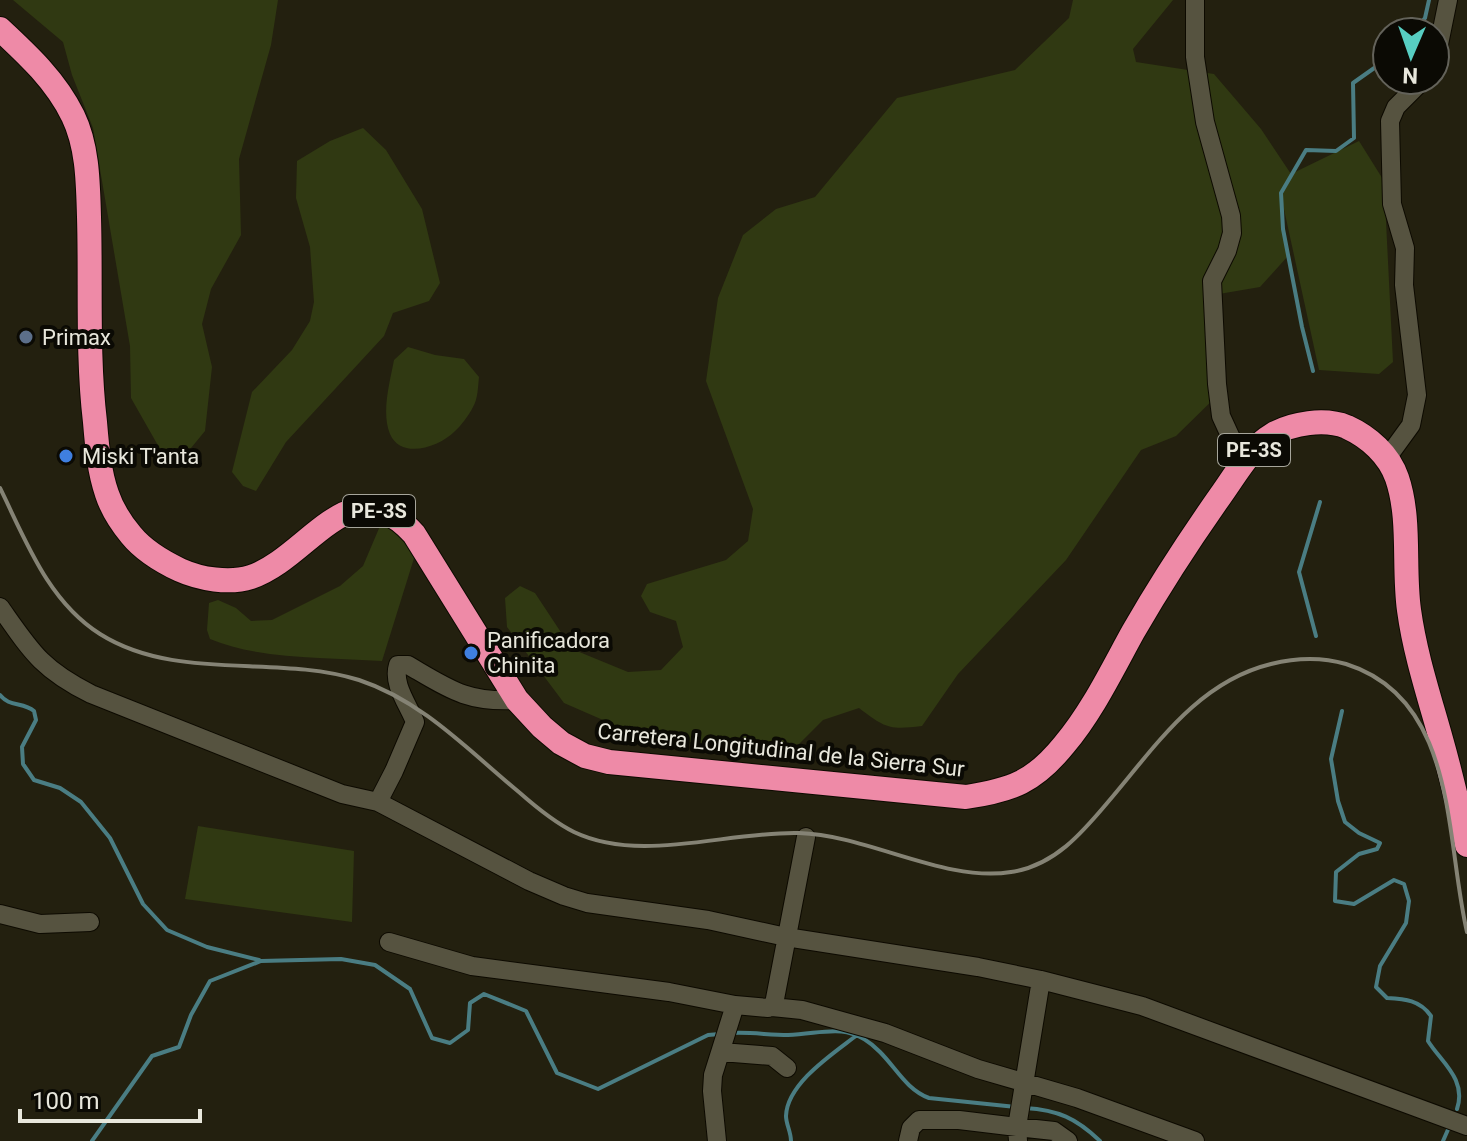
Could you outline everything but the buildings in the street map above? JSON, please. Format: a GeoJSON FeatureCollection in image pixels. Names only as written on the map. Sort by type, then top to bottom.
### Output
{"type":"FeatureCollection","features":[{"type":"Feature","properties":{"kind":"highway","name":"Carretera Longitudinal de la Sierra Sur"},"geometry":{"type":"LineString","coordinates":[[0,29],[48,77],[73,116],[80,135],[86,161],[91,389],[97,448],[107,495],[129,533],[147,551],[191,575],[238,579],[266,571],[345,512],[372,508],[402,522],[414,534],[517,700],[561,743],[585,756],[609,762],[966,797],[1003,791],[1030,778],[1049,763],[1079,726],[1153,598],[1243,464],[1270,436],[1294,425],[1337,424],[1359,433],[1387,458],[1401,492],[1409,611],[1467,845]]}},
{"type":"Feature","properties":{"kind":"street"},"geometry":{"type":"LineString","coordinates":[[1195,0],[1195,57],[1205,122],[1231,216],[1232,233],[1212,281],[1217,384],[1221,416],[1243,464]]}},
{"type":"Feature","properties":{"kind":"street"},"geometry":{"type":"LineString","coordinates":[[1387,458],[1411,425],[1417,395],[1404,285],[1405,248],[1392,204],[1390,121],[1396,107],[1407,96]]}},
{"type":"Feature","properties":{"kind":"street"},"geometry":{"type":"LineString","coordinates":[[0,607],[35,657],[61,679],[91,694],[342,794],[378,802],[564,896],[587,903],[708,920],[786,937],[1041,980],[1142,1006],[1467,1126]]}},
{"type":"Feature","properties":{"kind":"street"},"geometry":{"type":"LineString","coordinates":[[378,802],[415,722],[403,700],[396,674],[398,665],[408,665],[468,698],[517,700]]}},
{"type":"Feature","properties":{"kind":"street"},"geometry":{"type":"LineString","coordinates":[[772,1007],[806,837]]}},
{"type":"Feature","properties":{"kind":"street"},"geometry":{"type":"LineString","coordinates":[[0,914],[40,924],[90,922]]}},
{"type":"Feature","properties":{"kind":"street"},"geometry":{"type":"LineString","coordinates":[[389,942],[472,966],[669,992],[733,1011],[772,1007],[802,1010],[885,1033],[978,1069],[1077,1098],[1195,1141]]}},
{"type":"Feature","properties":{"kind":"street"},"geometry":{"type":"LineString","coordinates":[[1017,1134],[1041,980]]}},
{"type":"Feature","properties":{"kind":"street"},"geometry":{"type":"LineString","coordinates":[[717,1141],[713,1075],[733,1011]]}},
{"type":"Feature","properties":{"kind":"street"},"geometry":{"type":"LineString","coordinates":[[722,1049],[772,1056],[787,1068]]}},
{"type":"Feature","properties":{"kind":"street"},"geometry":{"type":"LineString","coordinates":[[908,1141],[911,1128],[919,1120],[959,1120],[1017,1134],[1054,1131],[1068,1141]]}},
{"type":"Feature","properties":{"kind":"green space"},"geometry":{"type":"Polygon","coordinates":[[[13,0],[278,0],[271,45],[239,159],[241,235],[211,289],[202,324],[212,367],[205,431],[191,448],[160,449],[131,398],[130,346],[93,128],[63,42],[13,0]]]}},
{"type":"Feature","properties":{"kind":"green space"},"geometry":{"type":"Polygon","coordinates":[[[1073,0],[1173,0],[1133,49],[1136,62],[1214,74],[1261,129],[1291,174],[1359,141],[1384,181],[1393,362],[1379,374],[1319,370],[1282,200],[1288,256],[1260,287],[1219,294],[1226,387],[1176,436],[1141,450],[1066,560],[958,674],[922,726],[888,726],[859,708],[823,720],[799,744],[756,749],[642,737],[564,703],[507,627],[505,598],[520,586],[535,593],[572,649],[628,672],[661,670],[683,647],[676,621],[650,612],[641,596],[647,584],[726,560],[748,541],[753,509],[706,381],[718,298],[743,235],[776,209],[815,197],[897,98],[1015,70],[1069,18],[1073,0]]]}},
{"type":"Feature","properties":{"kind":"green space"},"geometry":{"type":"Polygon","coordinates":[[[363,128],[386,150],[422,209],[440,283],[429,301],[393,313],[384,336],[286,442],[256,491],[243,486],[232,472],[252,392],[292,350],[310,321],[314,302],[310,247],[296,198],[297,161],[330,141],[363,128]]]}},
{"type":"Feature","properties":{"kind":"green space"},"geometry":{"type":"Polygon","coordinates":[[[408,347],[464,359],[479,377],[475,404],[457,430],[430,446],[411,449],[395,442],[386,416],[394,360],[408,347]]]}},
{"type":"Feature","properties":{"kind":"green space"},"geometry":{"type":"Polygon","coordinates":[[[394,522],[415,555],[382,661],[272,654],[210,639],[207,630],[209,603],[218,600],[236,608],[251,621],[272,620],[340,586],[363,566],[380,526],[394,522]]]}},
{"type":"Feature","properties":{"kind":"green space"},"geometry":{"type":"Polygon","coordinates":[[[198,826],[354,851],[352,922],[185,899],[198,826]]]}},
{"type":"Feature","properties":{"kind":"waterway"},"geometry":{"type":"LineString","coordinates":[[1425,16],[1429,0]]}},
{"type":"Feature","properties":{"kind":"waterway"},"geometry":{"type":"LineString","coordinates":[[1313,371],[1283,229],[1281,193],[1306,150],[1336,151],[1354,138],[1353,83],[1371,70]]}},
{"type":"Feature","properties":{"kind":"waterway"},"geometry":{"type":"LineString","coordinates":[[1316,636],[1299,572],[1320,502]]}},
{"type":"Feature","properties":{"kind":"waterway"},"geometry":{"type":"LineString","coordinates":[[0,695],[34,711],[36,720],[22,747],[23,764],[34,780],[60,788],[81,802],[110,838],[143,904],[167,930],[207,947],[259,960]]}},
{"type":"Feature","properties":{"kind":"waterway"},"geometry":{"type":"LineString","coordinates":[[1342,711],[1331,759],[1338,801],[1345,822],[1380,843],[1377,849],[1359,854],[1336,872],[1335,901],[1354,904],[1394,880],[1404,884],[1409,901],[1406,923],[1380,966],[1376,987],[1387,998],[1417,1004],[1431,1016],[1428,1041],[1456,1080],[1459,1089],[1457,1109]]}},
{"type":"Feature","properties":{"kind":"waterway"},"geometry":{"type":"LineString","coordinates":[[92,1141],[152,1056],[179,1047],[191,1015],[210,981],[261,961],[341,959],[375,965],[410,989],[432,1038],[450,1043],[468,1030],[470,1003],[484,994],[526,1011],[557,1073],[598,1089],[708,1035],[720,1034]]}},
{"type":"Feature","properties":{"kind":"waterway"},"geometry":{"type":"LineString","coordinates":[[732,1033],[788,1035],[847,1032],[869,1042],[908,1084],[929,1098],[1016,1107]]}},
{"type":"Feature","properties":{"kind":"waterway"},"geometry":{"type":"LineString","coordinates":[[791,1141],[786,1116],[794,1092],[813,1070],[857,1035]]}},
{"type":"Feature","properties":{"kind":"waterway"},"geometry":{"type":"LineString","coordinates":[[1025,1108],[1066,1117],[1083,1126],[1100,1141]]}},
{"type":"Feature","properties":{"kind":"waterway"},"geometry":{"type":"LineString","coordinates":[[1443,1141],[1450,1125]]}},
{"type":"Feature","properties":{"kind":"railway"},"geometry":{"type":"LineString","coordinates":[[0,488],[29,549],[52,587],[66,605],[100,634],[130,649],[161,658],[327,673],[382,689],[445,729],[560,824],[600,841],[627,845],[685,844],[799,833],[852,841],[960,871],[986,874],[1026,869],[1054,855],[1077,836],[1179,719],[1221,685],[1245,673],[1280,662],[1318,659],[1346,664],[1382,682],[1409,708],[1428,740],[1449,816],[1467,932]]}},
{"type":"Feature","properties":{"kind":"place","name":"Primax"},"geometry":{"type":"Point","coordinates":[26,337]}},
{"type":"Feature","properties":{"kind":"place","name":"Miski T'anta"},"geometry":{"type":"Point","coordinates":[66,456]}},
{"type":"Feature","properties":{"kind":"place","name":"Panificadora Chinita"},"geometry":{"type":"Point","coordinates":[471,653]}}]}
